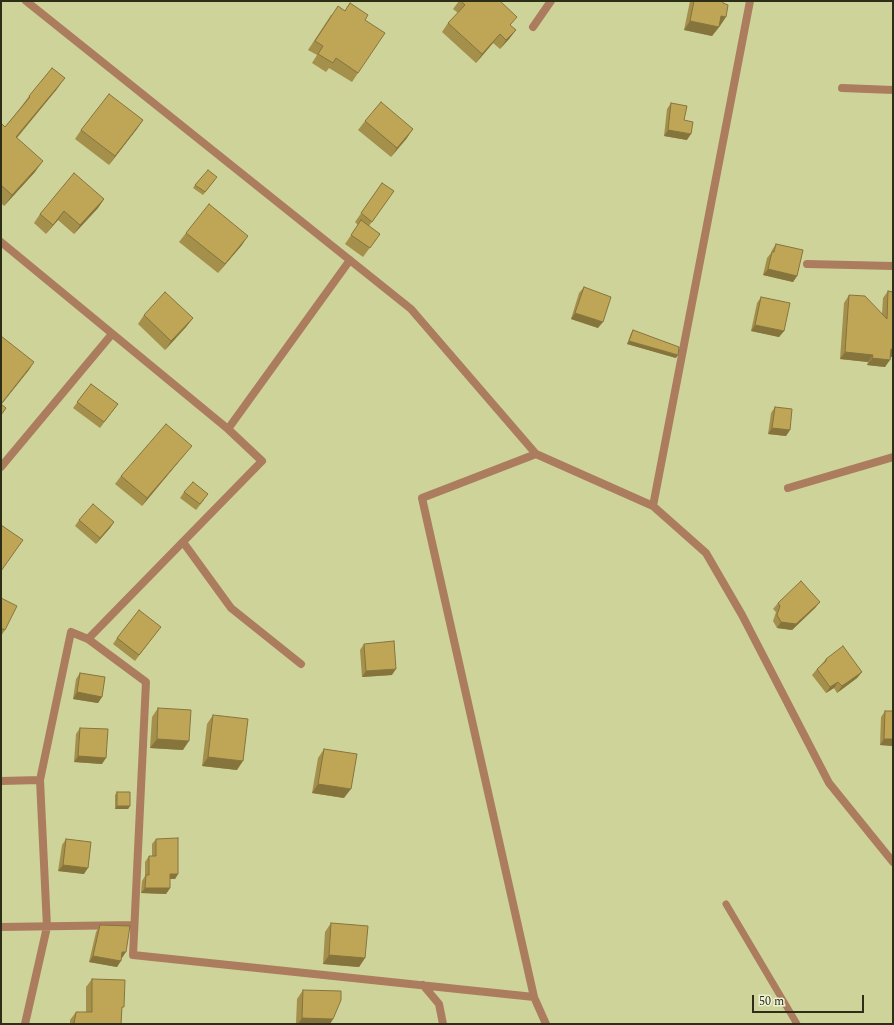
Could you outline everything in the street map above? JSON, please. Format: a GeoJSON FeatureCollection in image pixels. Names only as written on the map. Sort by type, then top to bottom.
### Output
{"type":"FeatureCollection","features":[{"type":"Feature","properties":{"kind":"street"},"geometry":{"type":"LineString","coordinates":[[26,1],[411,309],[536,454],[653,506],[706,553],[742,616],[829,783],[893,862]]}},
{"type":"Feature","properties":{"kind":"street"},"geometry":{"type":"LineString","coordinates":[[533,27],[551,1]]}},
{"type":"Feature","properties":{"kind":"street"},"geometry":{"type":"LineString","coordinates":[[653,506],[750,1]]}},
{"type":"Feature","properties":{"kind":"street"},"geometry":{"type":"LineString","coordinates":[[842,88],[893,90]]}},
{"type":"Feature","properties":{"kind":"street"},"geometry":{"type":"LineString","coordinates":[[1,242],[228,429],[262,461],[88,639]]}},
{"type":"Feature","properties":{"kind":"street"},"geometry":{"type":"LineString","coordinates":[[228,429],[350,260]]}},
{"type":"Feature","properties":{"kind":"street"},"geometry":{"type":"LineString","coordinates":[[807,264],[893,266]]}},
{"type":"Feature","properties":{"kind":"street"},"geometry":{"type":"LineString","coordinates":[[1,467],[112,334]]}},
{"type":"Feature","properties":{"kind":"street"},"geometry":{"type":"LineString","coordinates":[[536,454],[422,498],[534,997],[546,1024]]}},
{"type":"Feature","properties":{"kind":"street"},"geometry":{"type":"LineString","coordinates":[[788,488],[893,457]]}},
{"type":"Feature","properties":{"kind":"street"},"geometry":{"type":"LineString","coordinates":[[184,542],[231,608],[301,664]]}},
{"type":"Feature","properties":{"kind":"street"},"geometry":{"type":"LineString","coordinates":[[24,1024],[47,927],[40,780],[71,632],[88,639],[146,682],[133,955],[534,997]]}},
{"type":"Feature","properties":{"kind":"street"},"geometry":{"type":"LineString","coordinates":[[1,781],[40,780]]}},
{"type":"Feature","properties":{"kind":"street"},"geometry":{"type":"LineString","coordinates":[[1,927],[134,925]]}},
{"type":"Feature","properties":{"kind":"street"},"geometry":{"type":"LineString","coordinates":[[423,985],[439,1004],[443,1024]]}},
{"type":"Feature","properties":{"kind":"lane"},"geometry":{"type":"LineString","coordinates":[[726,904],[797,1024]]}},
{"type":"Feature","properties":{"kind":"building"},"geometry":{"type":"Polygon","coordinates":[[[461,1],[500,1],[517,17],[510,25],[516,30],[506,40],[500,34],[482,54],[448,23],[465,5],[461,1]]]}},
{"type":"Feature","properties":{"kind":"building"},"geometry":{"type":"Polygon","coordinates":[[[694,1],[723,1],[723,3],[728,5],[726,17],[721,16],[719,27],[690,21],[694,1]]]}},
{"type":"Feature","properties":{"kind":"building"},"geometry":{"type":"Polygon","coordinates":[[[350,3],[368,15],[365,20],[385,33],[358,73],[336,58],[333,63],[318,54],[323,46],[315,41],[338,6],[345,11],[350,3]]]}},
{"type":"Feature","properties":{"kind":"building"},"geometry":{"type":"Polygon","coordinates":[[[52,68],[65,78],[16,137],[43,161],[12,195],[1,185],[1,123],[5,127],[52,68]]]}},
{"type":"Feature","properties":{"kind":"building"},"geometry":{"type":"Polygon","coordinates":[[[109,94],[143,120],[115,156],[81,130],[109,94]]]}},
{"type":"Feature","properties":{"kind":"building"},"geometry":{"type":"Polygon","coordinates":[[[381,102],[413,129],[397,148],[365,121],[381,102]]]}},
{"type":"Feature","properties":{"kind":"building"},"geometry":{"type":"Polygon","coordinates":[[[671,103],[687,106],[684,120],[693,122],[691,134],[668,130],[671,103]]]}},
{"type":"Feature","properties":{"kind":"building"},"geometry":{"type":"Polygon","coordinates":[[[208,170],[217,177],[205,192],[195,185],[208,170]]]}},
{"type":"Feature","properties":{"kind":"building"},"geometry":{"type":"Polygon","coordinates":[[[74,173],[104,199],[80,225],[64,211],[53,225],[40,214],[74,173]]]}},
{"type":"Feature","properties":{"kind":"building"},"geometry":{"type":"Polygon","coordinates":[[[382,183],[394,191],[372,222],[361,213],[382,183]]]}},
{"type":"Feature","properties":{"kind":"building"},"geometry":{"type":"Polygon","coordinates":[[[209,204],[248,236],[225,264],[186,233],[209,204]]]}},
{"type":"Feature","properties":{"kind":"building"},"geometry":{"type":"Polygon","coordinates":[[[361,220],[380,234],[370,248],[351,235],[361,220]]]}},
{"type":"Feature","properties":{"kind":"building"},"geometry":{"type":"Polygon","coordinates":[[[776,244],[803,250],[797,276],[768,269],[772,252],[774,252],[776,244]]]}},
{"type":"Feature","properties":{"kind":"building"},"geometry":{"type":"Polygon","coordinates":[[[584,287],[611,297],[603,322],[575,313],[584,287]]]}},
{"type":"Feature","properties":{"kind":"building"},"geometry":{"type":"Polygon","coordinates":[[[888,291],[893,292],[893,349],[891,349],[890,360],[872,358],[873,355],[845,352],[849,295],[865,296],[887,319],[888,291]]]}},
{"type":"Feature","properties":{"kind":"building"},"geometry":{"type":"Polygon","coordinates":[[[165,292],[193,318],[171,341],[144,315],[165,292]]]}},
{"type":"Feature","properties":{"kind":"building"},"geometry":{"type":"Polygon","coordinates":[[[761,297],[790,303],[784,331],[755,325],[761,297]]]}},
{"type":"Feature","properties":{"kind":"building"},"geometry":{"type":"Polygon","coordinates":[[[633,330],[679,347],[678,355],[629,341],[633,330]]]}},
{"type":"Feature","properties":{"kind":"building"},"geometry":{"type":"Polygon","coordinates":[[[1,336],[34,362],[1,404],[1,336]]]}},
{"type":"Feature","properties":{"kind":"building"},"geometry":{"type":"Polygon","coordinates":[[[91,384],[118,404],[104,422],[77,402],[91,384]]]}},
{"type":"Feature","properties":{"kind":"building"},"geometry":{"type":"Polygon","coordinates":[[[1,404],[6,408],[1,415],[1,404]]]}},
{"type":"Feature","properties":{"kind":"building"},"geometry":{"type":"Polygon","coordinates":[[[775,407],[792,409],[790,430],[772,428],[775,407]]]}},
{"type":"Feature","properties":{"kind":"building"},"geometry":{"type":"Polygon","coordinates":[[[166,424],[192,446],[147,498],[121,476],[166,424]]]}},
{"type":"Feature","properties":{"kind":"building"},"geometry":{"type":"Polygon","coordinates":[[[193,482],[208,494],[200,504],[184,492],[193,482]]]}},
{"type":"Feature","properties":{"kind":"building"},"geometry":{"type":"Polygon","coordinates":[[[93,504],[114,522],[100,538],[79,520],[93,504]]]}},
{"type":"Feature","properties":{"kind":"building"},"geometry":{"type":"Polygon","coordinates":[[[1,525],[23,540],[1,571],[1,525]]]}},
{"type":"Feature","properties":{"kind":"building"},"geometry":{"type":"Polygon","coordinates":[[[801,581],[820,602],[796,624],[781,622],[777,615],[780,606],[778,603],[801,581]]]}},
{"type":"Feature","properties":{"kind":"building"},"geometry":{"type":"Polygon","coordinates":[[[1,598],[17,606],[5,630],[1,628],[1,598]]]}},
{"type":"Feature","properties":{"kind":"building"},"geometry":{"type":"Polygon","coordinates":[[[139,610],[161,627],[139,655],[117,638],[139,610]]]}},
{"type":"Feature","properties":{"kind":"building"},"geometry":{"type":"Polygon","coordinates":[[[394,641],[396,669],[366,671],[364,644],[394,641]]]}},
{"type":"Feature","properties":{"kind":"building"},"geometry":{"type":"Polygon","coordinates":[[[843,646],[862,672],[842,686],[838,682],[830,687],[817,669],[826,661],[826,659],[843,646]]]}},
{"type":"Feature","properties":{"kind":"building"},"geometry":{"type":"Polygon","coordinates":[[[80,673],[105,677],[102,697],[77,692],[80,673]]]}},
{"type":"Feature","properties":{"kind":"building"},"geometry":{"type":"Polygon","coordinates":[[[158,708],[191,710],[189,741],[157,739],[158,708]]]}},
{"type":"Feature","properties":{"kind":"building"},"geometry":{"type":"Polygon","coordinates":[[[885,711],[893,711],[893,739],[884,739],[885,711]]]}},
{"type":"Feature","properties":{"kind":"building"},"geometry":{"type":"Polygon","coordinates":[[[213,715],[248,719],[243,761],[208,757],[213,715]]]}},
{"type":"Feature","properties":{"kind":"building"},"geometry":{"type":"Polygon","coordinates":[[[80,728],[108,729],[106,758],[78,756],[80,728]]]}},
{"type":"Feature","properties":{"kind":"building"},"geometry":{"type":"Polygon","coordinates":[[[324,749],[357,754],[351,789],[318,784],[324,749]]]}},
{"type":"Feature","properties":{"kind":"building"},"geometry":{"type":"Polygon","coordinates":[[[117,792],[130,792],[130,806],[117,806],[117,792]]]}},
{"type":"Feature","properties":{"kind":"building"},"geometry":{"type":"Polygon","coordinates":[[[178,838],[178,874],[170,874],[170,888],[145,888],[146,875],[149,875],[149,856],[156,856],[156,839],[178,838]]]}},
{"type":"Feature","properties":{"kind":"building"},"geometry":{"type":"Polygon","coordinates":[[[66,839],[91,842],[88,868],[63,865],[66,839]]]}},
{"type":"Feature","properties":{"kind":"building"},"geometry":{"type":"Polygon","coordinates":[[[331,923],[368,926],[365,958],[329,955],[331,923]]]}},
{"type":"Feature","properties":{"kind":"building"},"geometry":{"type":"Polygon","coordinates":[[[100,925],[130,926],[126,952],[122,952],[121,961],[93,956],[100,925]]]}},
{"type":"Feature","properties":{"kind":"building"},"geometry":{"type":"Polygon","coordinates":[[[92,979],[125,980],[124,1007],[122,1007],[121,1024],[74,1024],[76,1012],[92,1012],[92,979]]]}},
{"type":"Feature","properties":{"kind":"building"},"geometry":{"type":"Polygon","coordinates":[[[303,990],[341,991],[341,1000],[333,1019],[302,1018],[303,990]]]}}]}
